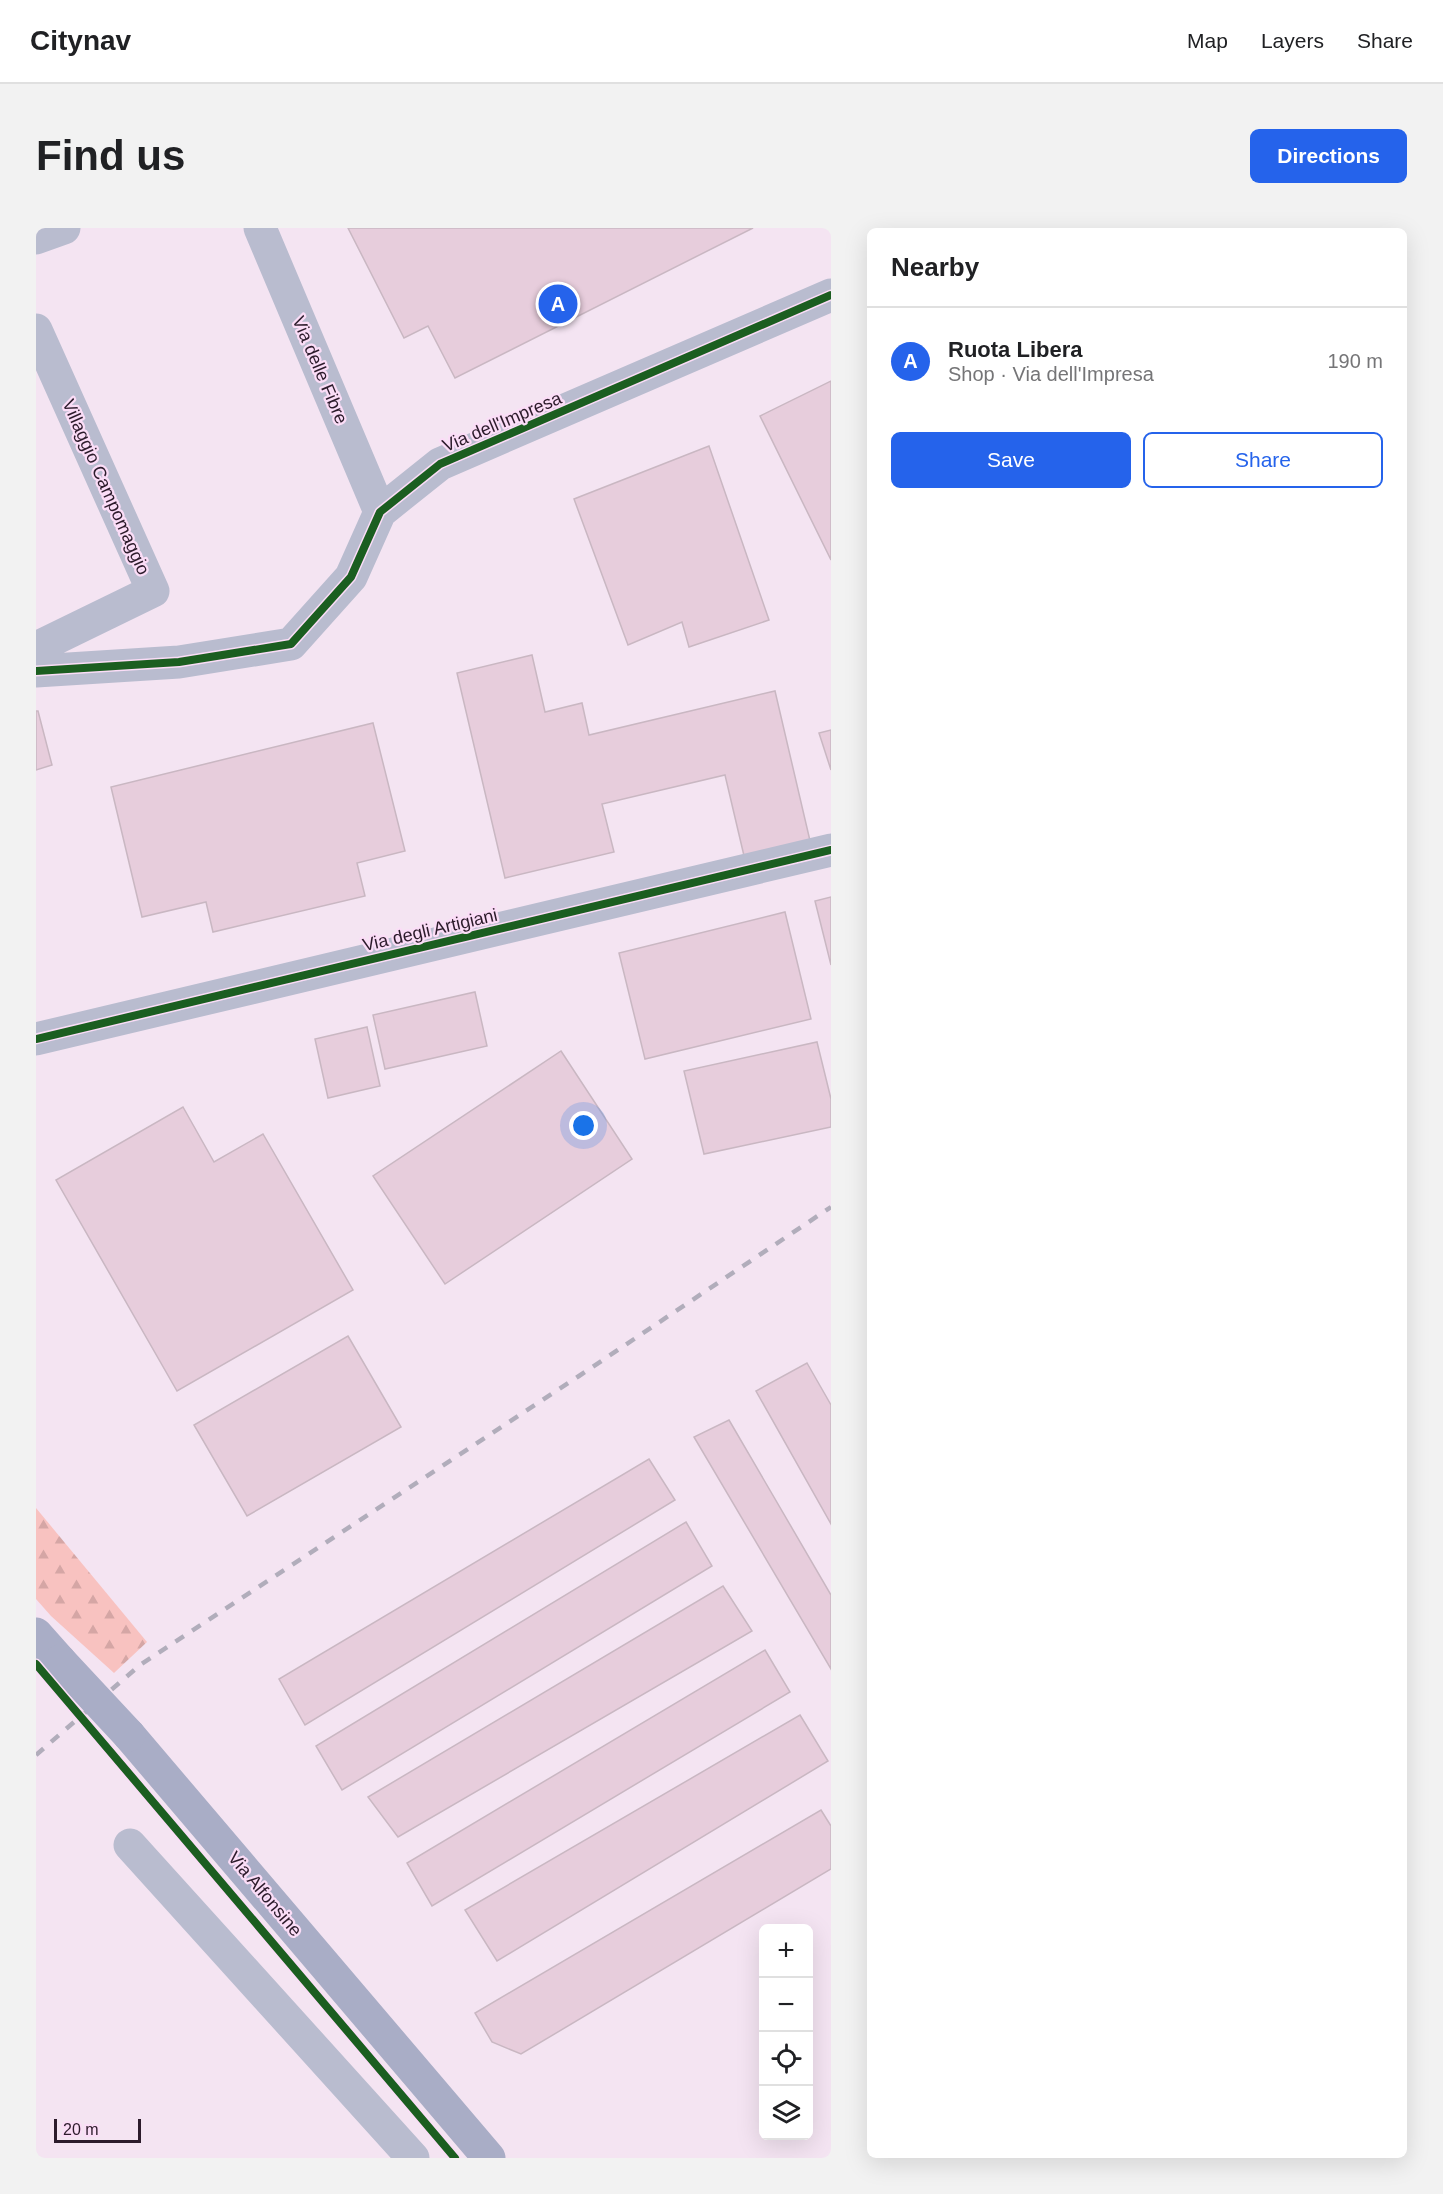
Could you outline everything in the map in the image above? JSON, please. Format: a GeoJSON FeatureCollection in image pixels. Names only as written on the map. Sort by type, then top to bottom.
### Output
{"type":"FeatureCollection","features":[{"type":"Feature","properties":{"kind":"main road","name":"Via Alfonsine"},"geometry":{"type":"LineString","coordinates":[[36,1634],[129,1735],[489,2158]]}},
{"type":"Feature","properties":{"kind":"street"},"geometry":{"type":"LineString","coordinates":[[36,238],[64,228]]}},
{"type":"Feature","properties":{"kind":"street","name":"Via delle Fibre"},"geometry":{"type":"LineString","coordinates":[[260,228],[380,513]]}},
{"type":"Feature","properties":{"kind":"street","name":"Via dell'Impresa"},"geometry":{"type":"LineString","coordinates":[[36,670],[179,662],[291,644],[351,577],[380,513],[440,465],[831,296]]}},
{"type":"Feature","properties":{"kind":"street","name":"Villaggio Campomaggio"},"geometry":{"type":"LineString","coordinates":[[36,330],[153,591],[36,648]]}},
{"type":"Feature","properties":{"kind":"street","name":"Via degli Artigiani"},"geometry":{"type":"LineString","coordinates":[[36,1039],[831,850]]}},
{"type":"Feature","properties":{"kind":"street"},"geometry":{"type":"LineString","coordinates":[[130,1845],[398,2153]]}},
{"type":"Feature","properties":{"kind":"green space"},"geometry":{"type":"Polygon","coordinates":[[[36,1508],[147,1642],[114,1673],[51,1616],[36,1599],[36,1508]]]}},
{"type":"Feature","properties":{"kind":"building"},"geometry":{"type":"Polygon","coordinates":[[[348,228],[753,228],[455,378],[428,326],[404,338],[348,228]]]}},
{"type":"Feature","properties":{"kind":"building"},"geometry":{"type":"Polygon","coordinates":[[[831,381],[831,560],[760,416],[831,381]]]}},
{"type":"Feature","properties":{"kind":"building"},"geometry":{"type":"Polygon","coordinates":[[[709,446],[769,620],[689,647],[682,622],[628,645],[574,499],[709,446]]]}},
{"type":"Feature","properties":{"kind":"building"},"geometry":{"type":"Polygon","coordinates":[[[532,655],[545,712],[582,703],[589,735],[775,691],[811,845],[745,860],[725,775],[602,804],[614,852],[505,878],[457,673],[532,655]]]}},
{"type":"Feature","properties":{"kind":"building"},"geometry":{"type":"Polygon","coordinates":[[[36,711],[38,711],[52,765],[36,770],[36,711]]]}},
{"type":"Feature","properties":{"kind":"building"},"geometry":{"type":"Polygon","coordinates":[[[373,723],[405,851],[357,863],[365,896],[213,932],[206,902],[142,917],[111,787],[373,723]]]}},
{"type":"Feature","properties":{"kind":"building"},"geometry":{"type":"Polygon","coordinates":[[[831,730],[831,770],[819,733],[831,730]]]}},
{"type":"Feature","properties":{"kind":"building"},"geometry":{"type":"Polygon","coordinates":[[[831,897],[831,965],[815,901],[831,897]]]}},
{"type":"Feature","properties":{"kind":"building"},"geometry":{"type":"Polygon","coordinates":[[[785,912],[811,1019],[645,1059],[619,953],[785,912]]]}},
{"type":"Feature","properties":{"kind":"building"},"geometry":{"type":"Polygon","coordinates":[[[475,992],[487,1046],[385,1069],[373,1015],[475,992]]]}},
{"type":"Feature","properties":{"kind":"building"},"geometry":{"type":"Polygon","coordinates":[[[367,1027],[380,1086],[328,1098],[315,1039],[367,1027]]]}},
{"type":"Feature","properties":{"kind":"building"},"geometry":{"type":"Polygon","coordinates":[[[817,1042],[831,1099],[831,1127],[704,1154],[684,1071],[817,1042]]]}},
{"type":"Feature","properties":{"kind":"building"},"geometry":{"type":"Polygon","coordinates":[[[561,1051],[632,1159],[445,1284],[373,1176],[561,1051]]]}},
{"type":"Feature","properties":{"kind":"building"},"geometry":{"type":"Polygon","coordinates":[[[183,1107],[214,1162],[263,1134],[353,1290],[177,1391],[56,1180],[183,1107]]]}},
{"type":"Feature","properties":{"kind":"building"},"geometry":{"type":"Polygon","coordinates":[[[348,1336],[401,1427],[247,1516],[194,1425],[348,1336]]]}},
{"type":"Feature","properties":{"kind":"building"},"geometry":{"type":"Polygon","coordinates":[[[807,1363],[831,1405],[831,1524],[756,1391],[807,1363]]]}},
{"type":"Feature","properties":{"kind":"building"},"geometry":{"type":"Polygon","coordinates":[[[729,1420],[831,1595],[831,1669],[694,1437],[729,1420]]]}},
{"type":"Feature","properties":{"kind":"building"},"geometry":{"type":"Polygon","coordinates":[[[649,1459],[675,1500],[305,1725],[279,1679],[649,1459]]]}},
{"type":"Feature","properties":{"kind":"building"},"geometry":{"type":"Polygon","coordinates":[[[686,1522],[712,1566],[342,1790],[316,1746],[686,1522]]]}},
{"type":"Feature","properties":{"kind":"building"},"geometry":{"type":"Polygon","coordinates":[[[723,1586],[752,1631],[398,1837],[368,1797],[723,1586]]]}},
{"type":"Feature","properties":{"kind":"building"},"geometry":{"type":"Polygon","coordinates":[[[765,1650],[790,1692],[432,1906],[407,1863],[765,1650]]]}},
{"type":"Feature","properties":{"kind":"building"},"geometry":{"type":"Polygon","coordinates":[[[800,1715],[828,1761],[497,1961],[465,1910],[800,1715]]]}},
{"type":"Feature","properties":{"kind":"building"},"geometry":{"type":"Polygon","coordinates":[[[821,1810],[831,1826],[831,1869],[521,2054],[492,2042],[475,2013],[821,1810]]]}},
{"type":"Feature","properties":{"kind":"railway"},"geometry":{"type":"LineString","coordinates":[[36,1755],[140,1665],[831,1207]]}},
{"type":"Feature","properties":{"kind":"cycle path"},"geometry":{"type":"LineString","coordinates":[[36,671],[179,662],[291,644],[351,577],[380,512],[440,464],[831,295]]}},
{"type":"Feature","properties":{"kind":"cycle path"},"geometry":{"type":"LineString","coordinates":[[36,1039],[831,850]]}},
{"type":"Feature","properties":{"kind":"cycle path"},"geometry":{"type":"LineString","coordinates":[[36,1664],[455,2158]]}},
{"type":"Feature","properties":{"kind":"place","name":"Ruota Libera"},"geometry":{"type":"Point","coordinates":[558,304]}}]}
